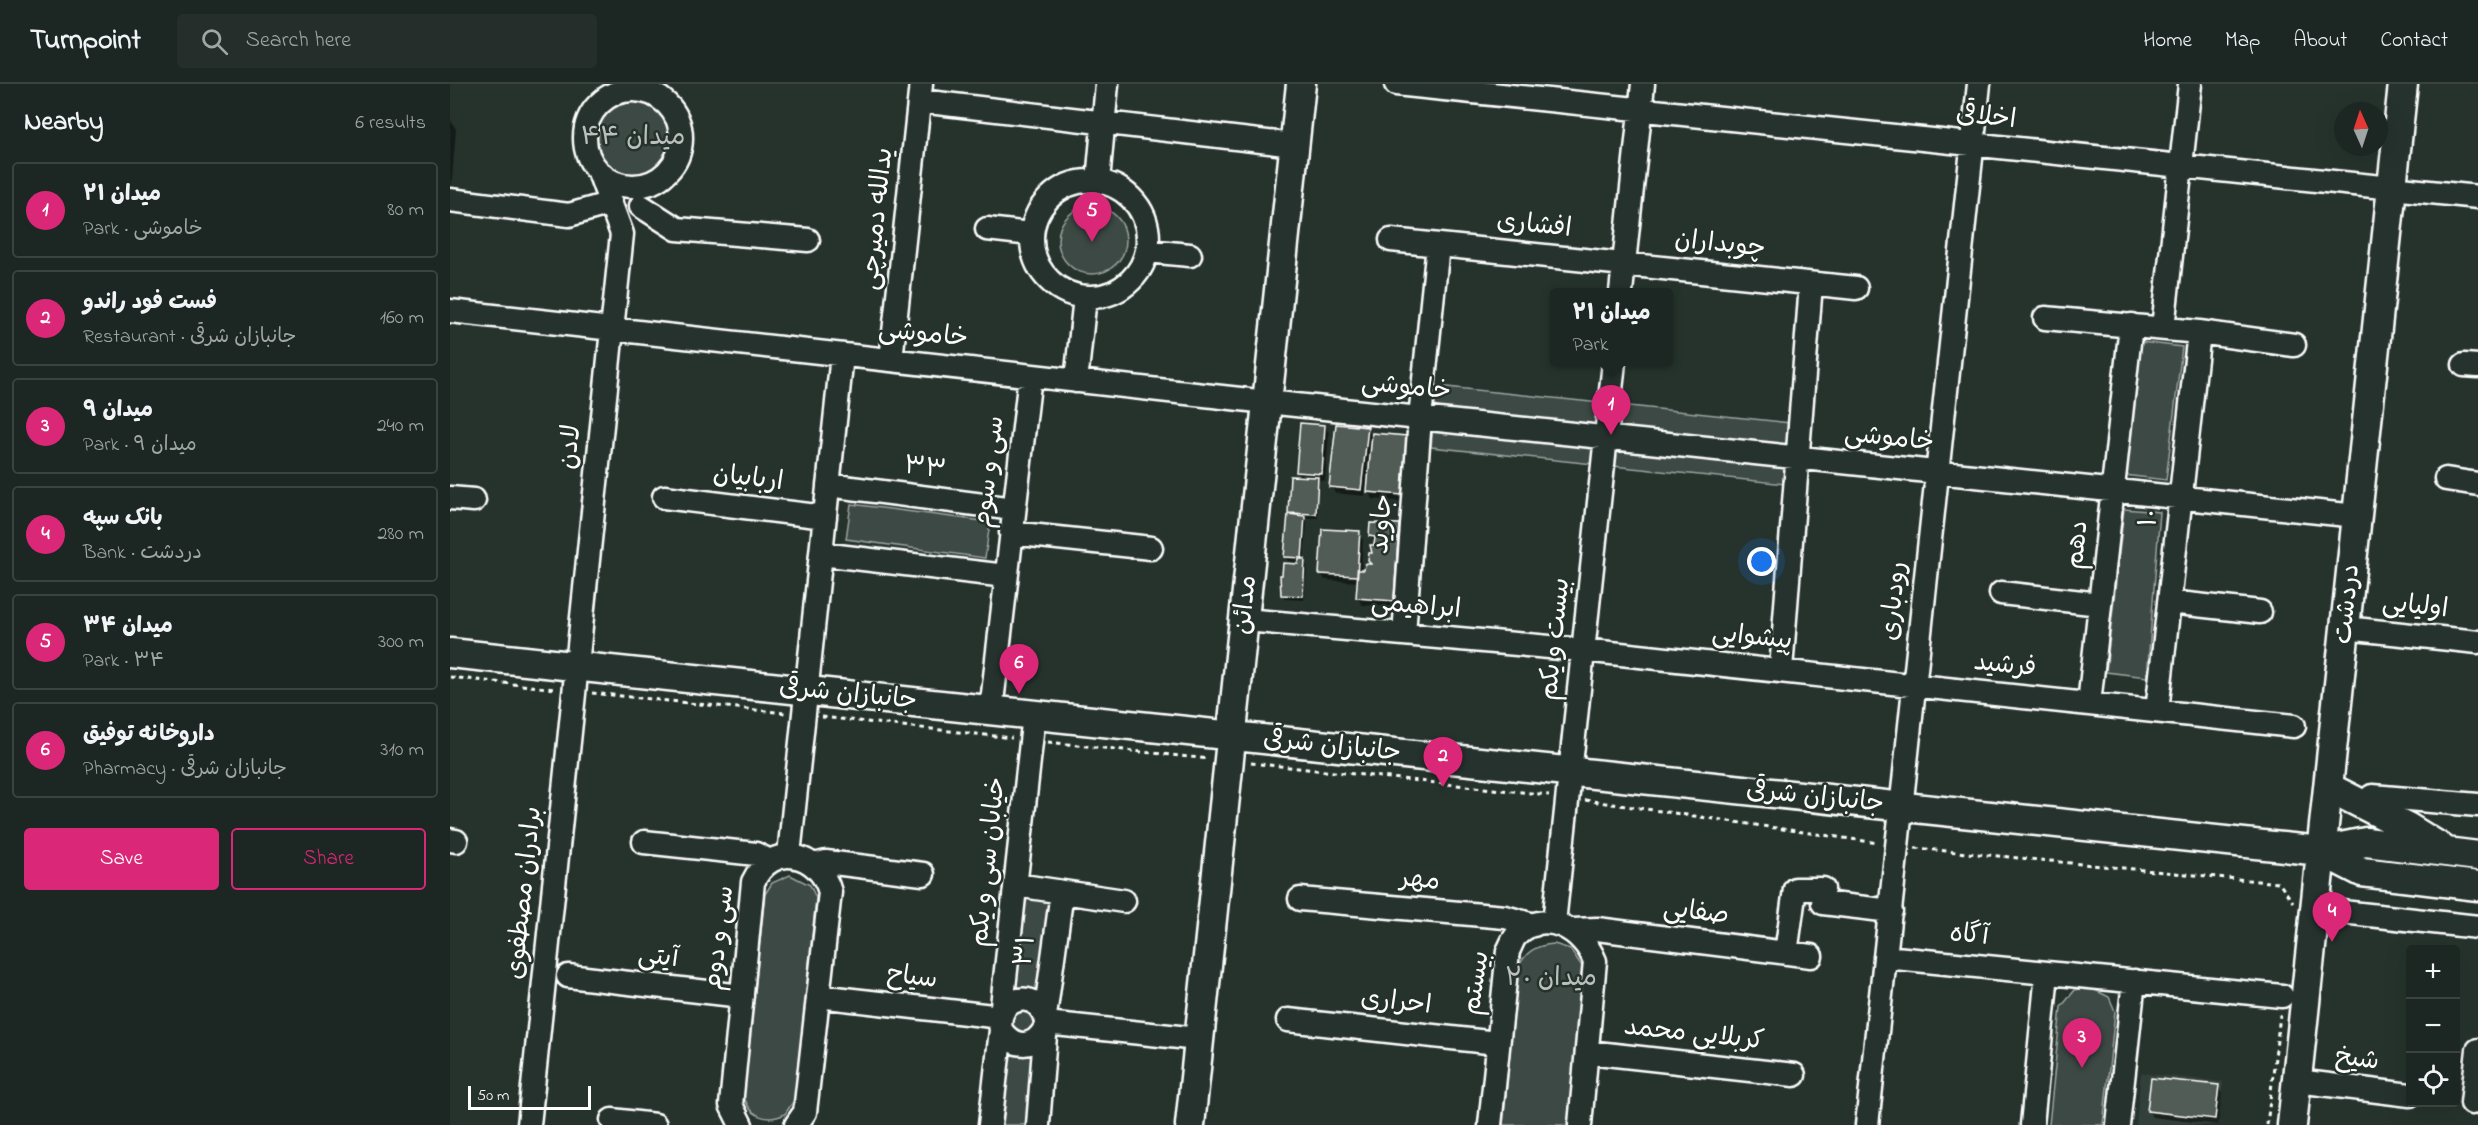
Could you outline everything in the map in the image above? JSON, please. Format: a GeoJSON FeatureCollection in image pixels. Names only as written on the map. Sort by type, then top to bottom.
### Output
{"type":"FeatureCollection","features":[{"type":"Feature","properties":{"kind":"main road","name":"مدائن"},"geometry":{"type":"LineString","coordinates":[[1190,1125],[1301,84]]}},
{"type":"Feature","properties":{"kind":"main road","name":"دردشت"},"geometry":{"type":"LineString","coordinates":[[2292,1125],[2297,1081],[2304,905],[2321,851],[2403,84]]}},
{"type":"Feature","properties":{"kind":"main road","name":"جانبازان شرقی"},"geometry":{"type":"LineString","coordinates":[[450,653],[575,679],[805,703],[991,711],[1032,728],[1569,785],[1902,808],[2321,851]]}},
{"type":"Feature","properties":{"kind":"main road"},"geometry":{"type":"LineString","coordinates":[[2328,787],[2407,827],[2448,853]]}},
{"type":"Feature","properties":{"kind":"main road"},"geometry":{"type":"LineString","coordinates":[[2321,851],[2366,842],[2478,855]]}},
{"type":"Feature","properties":{"kind":"main road"},"geometry":{"type":"LineString","coordinates":[[2321,851],[2362,872],[2478,886]]}},
{"type":"Feature","properties":{"kind":"street"},"geometry":{"type":"LineString","coordinates":[[615,84],[589,117],[585,132],[585,147],[590,160],[599,172],[612,182],[628,186],[644,185],[659,179]]}},
{"type":"Feature","properties":{"kind":"street"},"geometry":{"type":"LineString","coordinates":[[622,234],[679,154],[681,137],[678,122],[660,84]]}},
{"type":"Feature","properties":{"kind":"street"},"geometry":{"type":"LineString","coordinates":[[1098,181],[1107,84]]}},
{"type":"Feature","properties":{"kind":"street","name":"اخلاقی"},"geometry":{"type":"LineString","coordinates":[[1396,84],[2478,197]]}},
{"type":"Feature","properties":{"kind":"street"},"geometry":{"type":"LineString","coordinates":[[1621,288],[1643,84]]}},
{"type":"Feature","properties":{"kind":"street","name":"رودباری"},"geometry":{"type":"LineString","coordinates":[[1867,1125],[1979,84]]}},
{"type":"Feature","properties":{"kind":"street"},"geometry":{"type":"LineString","coordinates":[[2163,328],[2190,84]]}},
{"type":"Feature","properties":{"kind":"street"},"geometry":{"type":"LineString","coordinates":[[597,105],[614,94],[634,90],[648,92],[670,107]]}},
{"type":"Feature","properties":{"kind":"street"},"geometry":{"type":"LineString","coordinates":[[921,93],[1102,121],[1294,146]]}},
{"type":"Feature","properties":{"kind":"street","name":"یدالله دمیرچی"},"geometry":{"type":"LineString","coordinates":[[891,360],[921,93]]}},
{"type":"Feature","properties":{"kind":"street"},"geometry":{"type":"LineString","coordinates":[[599,172],[622,234]]}},
{"type":"Feature","properties":{"kind":"street"},"geometry":{"type":"LineString","coordinates":[[1079,181],[1098,181],[1116,187],[1137,206],[1148,232],[1147,251],[1141,267],[1131,280],[1118,290],[1102,296],[1086,297],[1067,293],[1052,283],[1040,269],[1033,252],[1031,234],[1036,215],[1046,200],[1061,188],[1079,181]]}},
{"type":"Feature","properties":{"kind":"street"},"geometry":{"type":"LineString","coordinates":[[450,200],[569,215],[611,203]]}},
{"type":"Feature","properties":{"kind":"street"},"geometry":{"type":"LineString","coordinates":[[641,206],[677,229],[808,240]]}},
{"type":"Feature","properties":{"kind":"street"},"geometry":{"type":"LineString","coordinates":[[987,229],[1031,234]]}},
{"type":"Feature","properties":{"kind":"street","name":"لادن"},"geometry":{"type":"LineString","coordinates":[[575,679],[622,234]]}},
{"type":"Feature","properties":{"kind":"street","name":"افشاری"},"geometry":{"type":"LineString","coordinates":[[1391,240],[1624,264]]}},
{"type":"Feature","properties":{"kind":"street"},"geometry":{"type":"LineString","coordinates":[[1420,418],[1438,244]]}},
{"type":"Feature","properties":{"kind":"street"},"geometry":{"type":"LineString","coordinates":[[1147,251],[1190,255]]}},
{"type":"Feature","properties":{"kind":"street","name":"چوبداران"},"geometry":{"type":"LineString","coordinates":[[1624,264],[1856,288]]}},
{"type":"Feature","properties":{"kind":"street"},"geometry":{"type":"LineString","coordinates":[[1780,670],[1811,284]]}},
{"type":"Feature","properties":{"kind":"street"},"geometry":{"type":"LineString","coordinates":[[1076,381],[1086,297]]}},
{"type":"Feature","properties":{"kind":"street","name":"خاموشی"},"geometry":{"type":"LineString","coordinates":[[450,311],[1268,402],[2357,516]]}},
{"type":"Feature","properties":{"kind":"street"},"geometry":{"type":"LineString","coordinates":[[2045,318],[2163,328],[2294,345]]}},
{"type":"Feature","properties":{"kind":"street","name":"دهم"},"geometry":{"type":"LineString","coordinates":[[2089,704],[2131,325]]}},
{"type":"Feature","properties":{"kind":"street","name":"۱۰"},"geometry":{"type":"LineString","coordinates":[[2157,711],[2199,332]]}},
{"type":"Feature","properties":{"kind":"street"},"geometry":{"type":"LineString","coordinates":[[779,858],[805,703],[842,355]]}},
{"type":"Feature","properties":{"kind":"street","name":"بیست و یکم"},"geometry":{"type":"LineString","coordinates":[[1554,926],[1614,366]]}},
{"type":"Feature","properties":{"kind":"street","name":"سی و سوم"},"geometry":{"type":"LineString","coordinates":[[991,711],[1029,376]]}},
{"type":"Feature","properties":{"kind":"street","name":"جاوید"},"geometry":{"type":"LineString","coordinates":[[1404,634],[1420,418]]}},
{"type":"Feature","properties":{"kind":"street"},"geometry":{"type":"LineString","coordinates":[[2446,479],[2478,484]]}},
{"type":"Feature","properties":{"kind":"street","name":"۳۳"},"geometry":{"type":"LineString","coordinates":[[828,485],[1014,509]]}},
{"type":"Feature","properties":{"kind":"street","name":"اربابیان"},"geometry":{"type":"LineString","coordinates":[[664,497],[825,517]]}},
{"type":"Feature","properties":{"kind":"street"},"geometry":{"type":"LineString","coordinates":[[450,498],[474,500]]}},
{"type":"Feature","properties":{"kind":"street"},"geometry":{"type":"LineString","coordinates":[[1011,533],[1151,548]]}},
{"type":"Feature","properties":{"kind":"street"},"geometry":{"type":"LineString","coordinates":[[821,554],[1006,576]]}},
{"type":"Feature","properties":{"kind":"street"},"geometry":{"type":"LineString","coordinates":[[2001,593],[2100,604]]}},
{"type":"Feature","properties":{"kind":"street"},"geometry":{"type":"LineString","coordinates":[[2169,602],[2260,612]]}},
{"type":"Feature","properties":{"kind":"street","name":"ابراهیمی"},"geometry":{"type":"LineString","coordinates":[[1245,620],[1583,650]]}},
{"type":"Feature","properties":{"kind":"street","name":"اولیایی"},"geometry":{"type":"LineString","coordinates":[[2345,628],[2478,642]]}},
{"type":"Feature","properties":{"kind":"street","name":"پیشوایی"},"geometry":{"type":"LineString","coordinates":[[1583,650],[1915,685]]}},
{"type":"Feature","properties":{"kind":"street","name":"برادران مصطفوی"},"geometry":{"type":"LineString","coordinates":[[529,1125],[575,679]]}},
{"type":"Feature","properties":{"kind":"street","name":"فرشید"},"geometry":{"type":"LineString","coordinates":[[1915,685],[2089,704]]}},
{"type":"Feature","properties":{"kind":"street"},"geometry":{"type":"LineString","coordinates":[[2089,704],[2294,726]]}},
{"type":"Feature","properties":{"kind":"street","name":"خیابان سی و یکم"},"geometry":{"type":"LineString","coordinates":[[990,1125],[1032,728]]}},
{"type":"Feature","properties":{"kind":"street"},"geometry":{"type":"LineString","coordinates":[[2372,796],[2478,805]]}},
{"type":"Feature","properties":{"kind":"street"},"geometry":{"type":"LineString","coordinates":[[644,843],[756,854],[814,865],[826,862],[923,874]]}},
{"type":"Feature","properties":{"kind":"street","name":"سی و دوم"},"geometry":{"type":"LineString","coordinates":[[741,1125],[731,1106],[753,882],[759,869],[779,858]]}},
{"type":"Feature","properties":{"kind":"street"},"geometry":{"type":"LineString","coordinates":[[796,1125],[805,1112],[830,892],[827,882],[814,865]]}},
{"type":"Feature","properties":{"kind":"street"},"geometry":{"type":"LineString","coordinates":[[1016,885],[1124,901]]}},
{"type":"Feature","properties":{"kind":"street"},"geometry":{"type":"LineString","coordinates":[[1786,953],[1795,889],[1890,911]]}},
{"type":"Feature","properties":{"kind":"street","name":"۳۱"},"geometry":{"type":"LineString","coordinates":[[1038,1125],[1045,1023],[1062,892]]}},
{"type":"Feature","properties":{"kind":"street","name":"مهر"},"geometry":{"type":"LineString","coordinates":[[1300,899],[1505,917],[1554,926]]}},
{"type":"Feature","properties":{"kind":"street"},"geometry":{"type":"LineString","coordinates":[[2304,905],[2478,927]]}},
{"type":"Feature","properties":{"kind":"street"},"geometry":{"type":"LineString","coordinates":[[1554,926],[1589,945],[1595,961],[1580,1125]]}},
{"type":"Feature","properties":{"kind":"street","name":"صفایی"},"geometry":{"type":"LineString","coordinates":[[1554,926],[1597,929],[1811,956]]}},
{"type":"Feature","properties":{"kind":"street","name":"بیستم"},"geometry":{"type":"LineString","coordinates":[[1490,1125],[1508,951],[1517,935],[1554,926]]}},
{"type":"Feature","properties":{"kind":"street","name":"آگاه"},"geometry":{"type":"LineString","coordinates":[[1885,957],[2134,981]]}},
{"type":"Feature","properties":{"kind":"street"},"geometry":{"type":"LineString","coordinates":[[2032,1125],[2047,973]]}},
{"type":"Feature","properties":{"kind":"street","name":"آیتی"},"geometry":{"type":"LineString","coordinates":[[568,976],[742,996]]}},
{"type":"Feature","properties":{"kind":"street"},"geometry":{"type":"LineString","coordinates":[[2118,1125],[2134,981],[2282,996]]}},
{"type":"Feature","properties":{"kind":"street","name":"سیاح"},"geometry":{"type":"LineString","coordinates":[[818,996],[1001,1021]]}},
{"type":"Feature","properties":{"kind":"street"},"geometry":{"type":"LineString","coordinates":[[1023,999],[1037,1004],[1045,1023],[1034,1042],[1019,1044],[1011,1042],[1001,1021],[1010,1003],[1023,999]]}},
{"type":"Feature","properties":{"kind":"street","name":"احراری"},"geometry":{"type":"LineString","coordinates":[[1288,1020],[1497,1043]]}},
{"type":"Feature","properties":{"kind":"street"},"geometry":{"type":"LineString","coordinates":[[1045,1023],[1198,1039]]}},
{"type":"Feature","properties":{"kind":"street"},"geometry":{"type":"LineString","coordinates":[[2468,1102],[2478,1050]]}},
{"type":"Feature","properties":{"kind":"street","name":"کربلایی محمد"},"geometry":{"type":"LineString","coordinates":[[1588,1052],[1794,1075]]}},
{"type":"Feature","properties":{"kind":"street","name":"شیخ"},"geometry":{"type":"LineString","coordinates":[[2297,1081],[2406,1095]]}},
{"type":"Feature","properties":{"kind":"street"},"geometry":{"type":"LineString","coordinates":[[612,1120],[655,1125]]}},
{"type":"Feature","properties":{"kind":"path"},"geometry":{"type":"LineString","coordinates":[[450,677],[575,679],[1569,785],[1898,846],[2279,883],[2304,905]]}},
{"type":"Feature","properties":{"kind":"shaded area"},"geometry":{"type":"Polygon","coordinates":[[[2141,1073],[2223,1082],[2218,1125],[2136,1125],[2141,1073]]]}},
{"type":"Feature","properties":{"kind":"green space","name":"میدان ۴۴"},"geometry":{"type":"Polygon","coordinates":[[[641,100],[654,106],[665,117],[671,130],[669,153],[654,170],[641,176],[625,176],[612,170],[597,153],[595,130],[601,117],[618,102],[641,100]]]}},
{"type":"Feature","properties":{"kind":"green space"},"geometry":{"type":"Polygon","coordinates":[[[1092,206],[1105,209],[1116,216],[1123,227],[1126,240],[1123,253],[1116,264],[1105,271],[1092,274],[1079,271],[1068,264],[1061,253],[1058,240],[1061,227],[1068,216],[1079,209],[1092,206]]]}},
{"type":"Feature","properties":{"kind":"green space"},"geometry":{"type":"Polygon","coordinates":[[[2141,342],[2182,347],[2166,480],[2124,475],[2141,342]]]}},
{"type":"Feature","properties":{"kind":"green space"},"geometry":{"type":"Polygon","coordinates":[[[1437,386],[1791,423],[1785,484],[1431,447],[1437,386]]]}},
{"type":"Feature","properties":{"kind":"green space"},"geometry":{"type":"Polygon","coordinates":[[[851,504],[990,522],[985,558],[846,539],[851,504]]]}},
{"type":"Feature","properties":{"kind":"green space"},"geometry":{"type":"Polygon","coordinates":[[[2124,509],[2160,512],[2147,677],[2106,672],[2124,509]]]}},
{"type":"Feature","properties":{"kind":"green space"},"geometry":{"type":"Polygon","coordinates":[[[790,875],[810,885],[816,898],[795,1099],[785,1114],[765,1118],[750,1109],[744,1096],[765,894],[772,883],[790,875]]]}},
{"type":"Feature","properties":{"kind":"green space"},"geometry":{"type":"Polygon","coordinates":[[[1019,891],[1057,895],[1033,1125],[994,1125],[1019,891]]]}},
{"type":"Feature","properties":{"kind":"green space","name":"میدان ۲۰"},"geometry":{"type":"Polygon","coordinates":[[[1554,944],[1570,949],[1584,969],[1569,1125],[1503,1125],[1518,968],[1532,950],[1554,944]]]}},
{"type":"Feature","properties":{"kind":"green space"},"geometry":{"type":"Polygon","coordinates":[[[2089,987],[2109,997],[2115,1011],[2103,1125],[2049,1125],[2061,1007],[2075,990],[2089,987]]]}},
{"type":"Feature","properties":{"kind":"building"},"geometry":{"type":"Polygon","coordinates":[[[1300,423],[1325,425],[1322,474],[1296,472],[1300,423]]]}},
{"type":"Feature","properties":{"kind":"building"},"geometry":{"type":"Polygon","coordinates":[[[1336,424],[1368,427],[1361,490],[1329,487],[1336,424]]]}},
{"type":"Feature","properties":{"kind":"building"},"geometry":{"type":"Polygon","coordinates":[[[1372,433],[1407,436],[1402,495],[1367,492],[1372,433]]]}},
{"type":"Feature","properties":{"kind":"building"},"geometry":{"type":"Polygon","coordinates":[[[1290,476],[1318,477],[1316,514],[1288,513],[1290,476]]]}},
{"type":"Feature","properties":{"kind":"building"},"geometry":{"type":"Polygon","coordinates":[[[1288,514],[1305,516],[1302,558],[1284,557],[1288,514]]]}},
{"type":"Feature","properties":{"kind":"building"},"geometry":{"type":"Polygon","coordinates":[[[1370,523],[1399,524],[1394,601],[1356,598],[1358,570],[1364,570],[1365,564],[1371,564],[1368,561],[1369,553],[1372,553],[1370,545],[1374,545],[1375,537],[1369,536],[1370,523]]]}},
{"type":"Feature","properties":{"kind":"building"},"geometry":{"type":"Polygon","coordinates":[[[1322,529],[1360,531],[1357,576],[1319,574],[1322,529]]]}},
{"type":"Feature","properties":{"kind":"building"},"geometry":{"type":"Polygon","coordinates":[[[1299,559],[1305,559],[1303,596],[1281,595],[1280,575],[1282,575],[1283,563],[1298,564],[1299,559]]]}},
{"type":"Feature","properties":{"kind":"building"},"geometry":{"type":"Polygon","coordinates":[[[2151,1078],[2219,1085],[2215,1119],[2147,1111],[2151,1078]]]}},
{"type":"Feature","properties":{"kind":"place","name":"میدان ۳۴"},"geometry":{"type":"Point","coordinates":[1092,242]}},
{"type":"Feature","properties":{"kind":"place","name":"میدان ۲۱"},"geometry":{"type":"Point","coordinates":[1611,435]}},
{"type":"Feature","properties":{"kind":"place","name":"داروخانه توفیق"},"geometry":{"type":"Point","coordinates":[1019,694]}},
{"type":"Feature","properties":{"kind":"place","name":"فست فود راندو"},"geometry":{"type":"Point","coordinates":[1443,787]}},
{"type":"Feature","properties":{"kind":"place","name":"بانک سپه"},"geometry":{"type":"Point","coordinates":[2332,942]}},
{"type":"Feature","properties":{"kind":"place","name":"میدان ۹"},"geometry":{"type":"Point","coordinates":[2082,1068]}}]}
